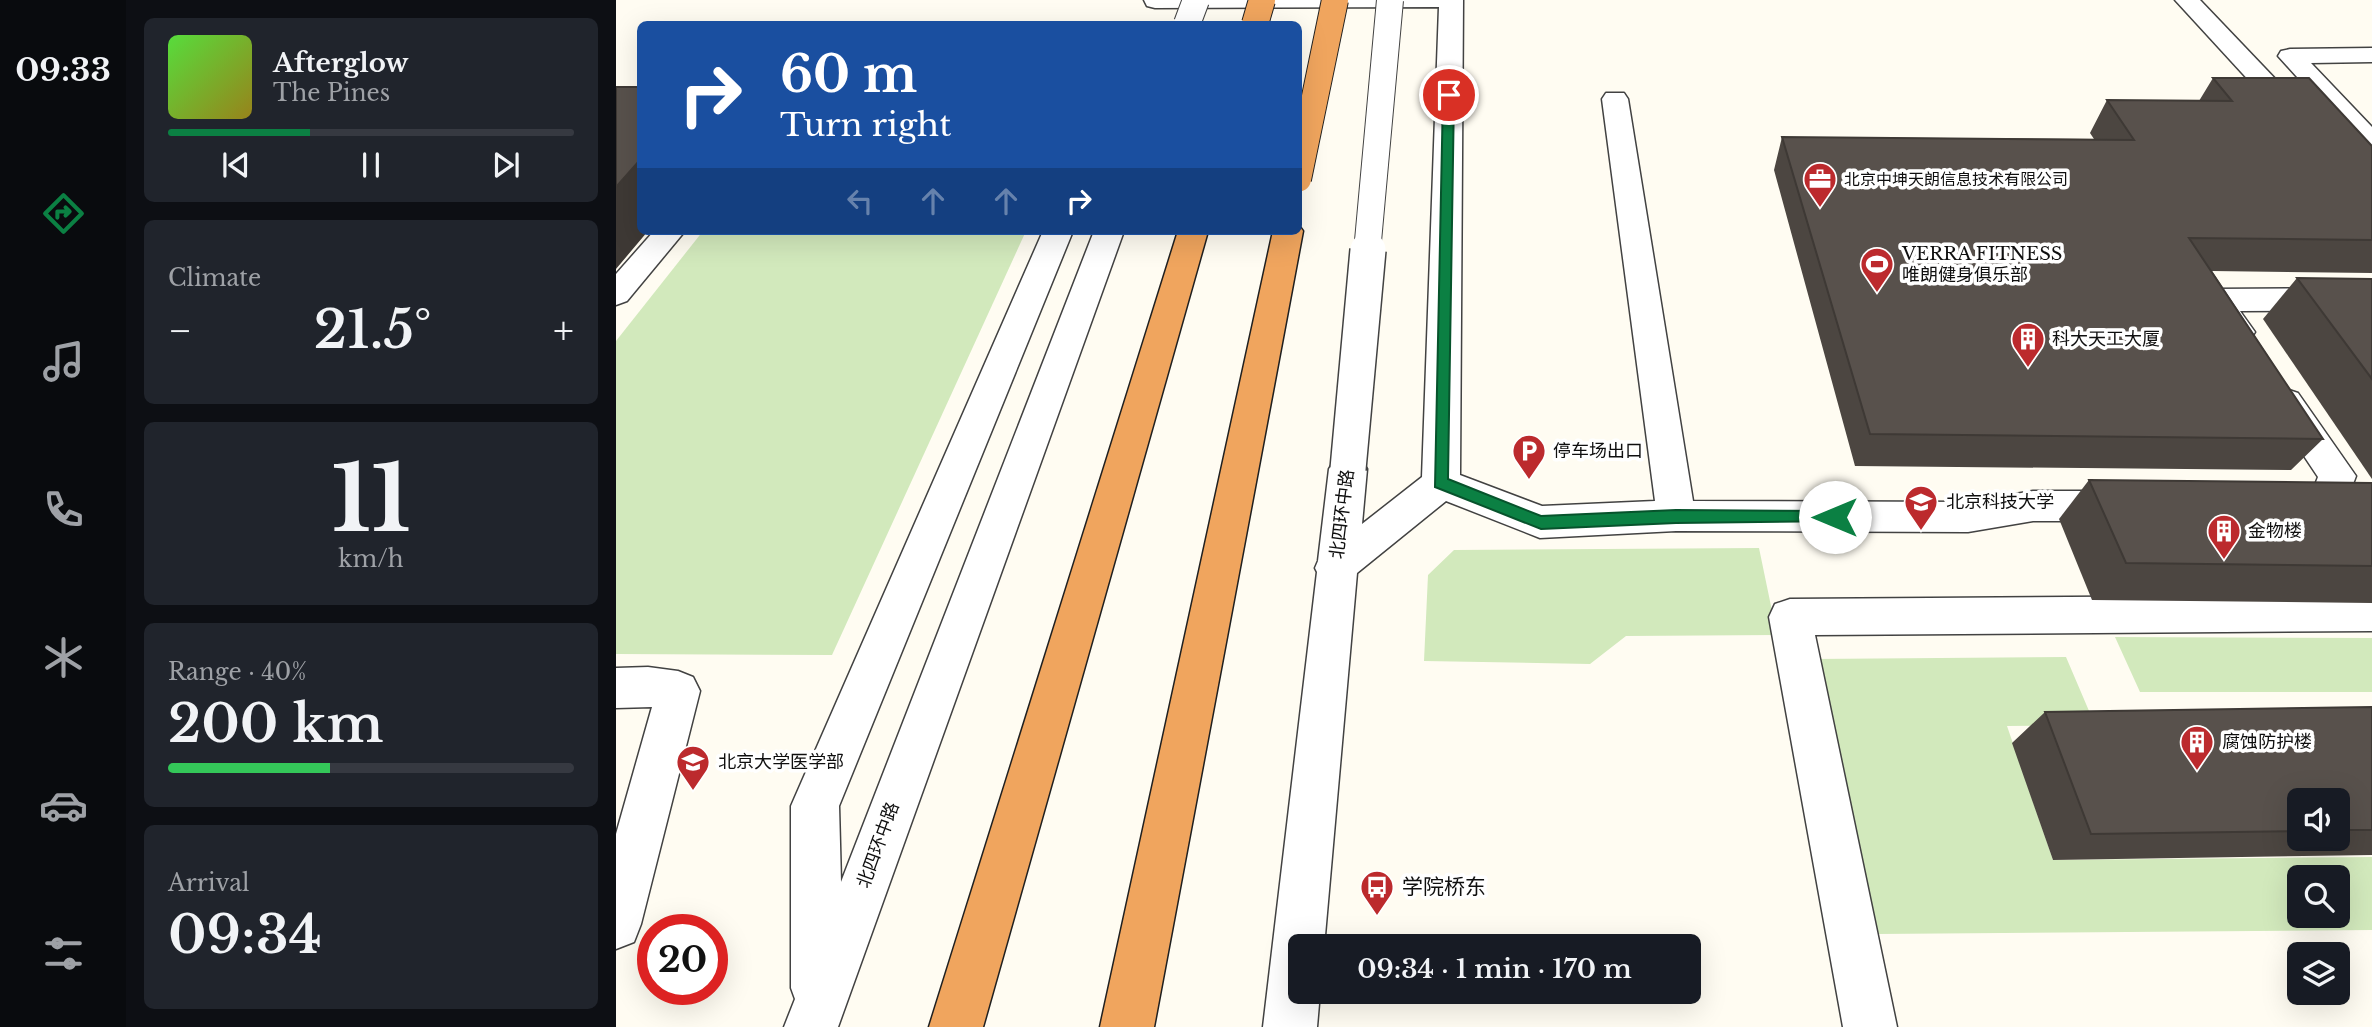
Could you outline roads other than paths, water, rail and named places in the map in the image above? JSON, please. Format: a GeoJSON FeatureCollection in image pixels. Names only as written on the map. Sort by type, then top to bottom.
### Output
{"type":"FeatureCollection","features":[{"type":"Feature","properties":{"kind":"highway"},"geometry":{"type":"LineString","coordinates":[[1256,21],[1262,0]]}},
{"type":"Feature","properties":{"kind":"highway"},"geometry":{"type":"LineString","coordinates":[[1302,160],[1335,0]]}},
{"type":"Feature","properties":{"kind":"highway"},"geometry":{"type":"LineString","coordinates":[[956,1027],[1192,235]]}},
{"type":"Feature","properties":{"kind":"highway"},"geometry":{"type":"LineString","coordinates":[[1127,1027],[1287,235]]}},
{"type":"Feature","properties":{"kind":"street"},"geometry":{"type":"LineString","coordinates":[[1188,21],[1196,0]]}},
{"type":"Feature","properties":{"kind":"street","name":"北四环中路"},"geometry":{"type":"LineString","coordinates":[[1290,1027],[1335,568],[1348,469],[1390,0]]}},
{"type":"Feature","properties":{"kind":"street"},"geometry":{"type":"LineString","coordinates":[[1146,21],[1154,1],[1451,0],[1441,483]]}},
{"type":"Feature","properties":{"kind":"street"},"geometry":{"type":"LineString","coordinates":[[2187,0],[2311,133]]}},
{"type":"Feature","properties":{"kind":"street"},"geometry":{"type":"LineString","coordinates":[[2372,55],[2290,55],[2372,143]]}},
{"type":"Feature","properties":{"kind":"street"},"geometry":{"type":"LineString","coordinates":[[1615,99],[1676,516]]}},
{"type":"Feature","properties":{"kind":"street"},"geometry":{"type":"LineString","coordinates":[[616,294],[667,235]]}},
{"type":"Feature","properties":{"kind":"street"},"geometry":{"type":"LineString","coordinates":[[814,1019],[815,806],[1056,235]]}},
{"type":"Feature","properties":{"kind":"street","name":"北四环中路"},"geometry":{"type":"LineString","coordinates":[[814,1019],[1107,235]]}},
{"type":"Feature","properties":{"kind":"street"},"geometry":{"type":"LineString","coordinates":[[2260,505],[2327,505],[2337,475],[2216,300],[2372,299]]}},
{"type":"Feature","properties":{"kind":"street"},"geometry":{"type":"LineString","coordinates":[[1441,483],[1541,522],[1676,516],[1968,517],[2033,506],[2153,506]]}},
{"type":"Feature","properties":{"kind":"street"},"geometry":{"type":"LineString","coordinates":[[1335,568],[1441,483]]}},
{"type":"Feature","properties":{"kind":"street"},"geometry":{"type":"LineString","coordinates":[[1870,1027],[1790,617],[2372,612]]}},
{"type":"Feature","properties":{"kind":"street"},"geometry":{"type":"LineString","coordinates":[[616,688],[648,687],[678,691],[616,924]]}},
{"type":"Feature","properties":{"kind":"place","name":"北京中坤天朗信息技术有限公司"},"geometry":{"type":"Point","coordinates":[1820,209]}},
{"type":"Feature","properties":{"kind":"place","name":"VERRA FITNESS 唯朗健身俱乐部"},"geometry":{"type":"Point","coordinates":[1877,294]}},
{"type":"Feature","properties":{"kind":"place","name":"科大天工大厦"},"geometry":{"type":"Point","coordinates":[2028,369]}},
{"type":"Feature","properties":{"kind":"place","name":"停车场出口"},"geometry":{"type":"Point","coordinates":[1529,481]}},
{"type":"Feature","properties":{"kind":"place","name":"北京科技大学"},"geometry":{"type":"Point","coordinates":[1921,532]}},
{"type":"Feature","properties":{"kind":"place","name":"金物楼"},"geometry":{"type":"Point","coordinates":[2224,561]}},
{"type":"Feature","properties":{"kind":"place","name":"腐蚀防护楼"},"geometry":{"type":"Point","coordinates":[2197,772]}},
{"type":"Feature","properties":{"kind":"place","name":"北京大学医学部"},"geometry":{"type":"Point","coordinates":[693,792]}},
{"type":"Feature","properties":{"kind":"place","name":"学院桥东"},"geometry":{"type":"Point","coordinates":[1377,917]}}]}
